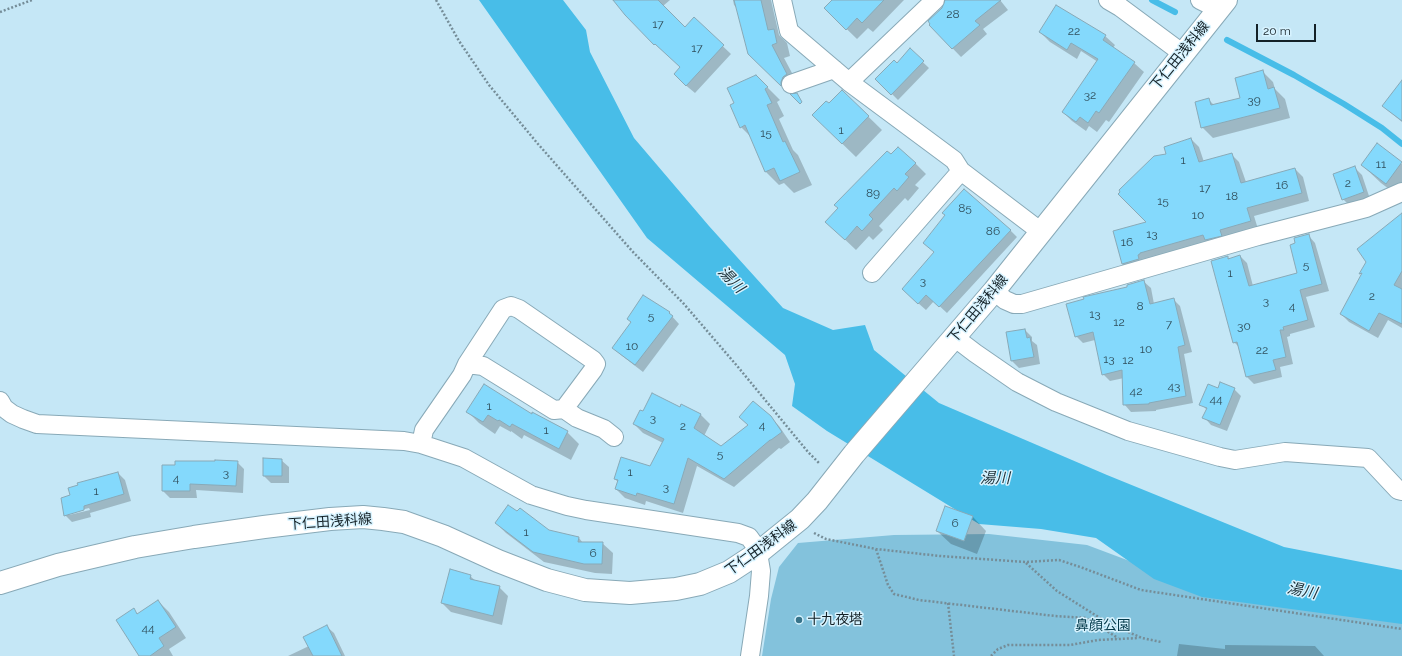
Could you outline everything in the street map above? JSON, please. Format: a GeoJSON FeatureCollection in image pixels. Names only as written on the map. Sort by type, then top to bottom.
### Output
{"type":"FeatureCollection","features":[{"type":"Feature","properties":{"kind":"main road","name":"下仁田浅科線"},"geometry":{"type":"LineString","coordinates":[[0,583],[58,565],[135,547],[194,536],[330,519],[356,518],[383,518],[404,522],[443,536],[498,561],[547,580],[586,590],[607,592],[649,592],[676,589],[715,579],[729,572],[758,553],[800,519],[817,501],[854,454],[994,291],[1186,48],[1214,6]]}},
{"type":"Feature","properties":{"kind":"street"},"geometry":{"type":"LineString","coordinates":[[782,0],[789,31],[849,82],[954,160],[961,171],[1040,231]]}},
{"type":"Feature","properties":{"kind":"street"},"geometry":{"type":"LineString","coordinates":[[849,82],[935,0]]}},
{"type":"Feature","properties":{"kind":"street"},"geometry":{"type":"LineString","coordinates":[[1108,0],[1186,48]]}},
{"type":"Feature","properties":{"kind":"street"},"geometry":{"type":"LineString","coordinates":[[791,84],[834,69]]}},
{"type":"Feature","properties":{"kind":"street"},"geometry":{"type":"LineString","coordinates":[[872,273],[961,171]]}},
{"type":"Feature","properties":{"kind":"street"},"geometry":{"type":"LineString","coordinates":[[994,291],[1005,300],[1014,304],[1022,304],[1258,236],[1366,208],[1402,192]]}},
{"type":"Feature","properties":{"kind":"street"},"geometry":{"type":"LineString","coordinates":[[421,444],[424,430],[462,375],[467,364],[503,309],[512,306],[519,309],[593,360],[596,364],[564,409]]}},
{"type":"Feature","properties":{"kind":"street"},"geometry":{"type":"LineString","coordinates":[[951,342],[975,353],[1017,382],[1056,402],[1128,431],[1235,460],[1285,452],[1368,458],[1398,490],[1402,491]]}},
{"type":"Feature","properties":{"kind":"street"},"geometry":{"type":"LineString","coordinates":[[467,364],[483,366],[554,410],[564,409],[577,418],[604,428],[614,437]]}},
{"type":"Feature","properties":{"kind":"street"},"geometry":{"type":"LineString","coordinates":[[0,401],[4,408],[12,414],[37,424],[404,441],[421,444],[464,458],[513,486],[531,495],[546,500],[586,510],[738,533],[749,537],[754,544],[758,553],[761,571],[759,596],[750,656]]}},
{"type":"Feature","properties":{"kind":"path"},"geometry":{"type":"LineString","coordinates":[[0,12],[32,0]]}},
{"type":"Feature","properties":{"kind":"path"},"geometry":{"type":"LineString","coordinates":[[436,0],[459,41],[494,91],[538,144],[633,252],[689,310],[808,452],[834,478]]}},
{"type":"Feature","properties":{"kind":"path"},"geometry":{"type":"LineString","coordinates":[[800,519],[808,528],[826,539],[876,549],[940,556],[1025,562],[1058,560],[1141,590],[1402,629]]}},
{"type":"Feature","properties":{"kind":"path"},"geometry":{"type":"LineString","coordinates":[[876,549],[888,585],[894,594],[919,600],[1055,616],[1086,618],[1118,638]]}},
{"type":"Feature","properties":{"kind":"path"},"geometry":{"type":"LineString","coordinates":[[1025,562],[1057,591],[1113,625],[1142,638]]}},
{"type":"Feature","properties":{"kind":"path"},"geometry":{"type":"LineString","coordinates":[[948,603],[954,656]]}},
{"type":"Feature","properties":{"kind":"path"},"geometry":{"type":"LineString","coordinates":[[990,656],[998,649],[1008,645],[1070,645],[1118,638],[1142,638],[1161,642]]}},
{"type":"Feature","properties":{"kind":"green space","name":"鼻顔公園"},"geometry":{"type":"Polygon","coordinates":[[[989,534],[1087,545],[1207,590],[1402,617],[1402,656],[762,656],[771,599],[779,567],[798,543],[894,535],[989,534]]]}},
{"type":"Feature","properties":{"kind":"water","name":"湯川"},"geometry":{"type":"Polygon","coordinates":[[[479,0],[563,0],[586,30],[590,52],[634,138],[709,226],[783,308],[833,330],[865,325],[874,350],[939,403],[1107,475],[1284,547],[1402,570],[1402,624],[1202,597],[1154,579],[1096,538],[1041,529],[979,524],[827,431],[792,406],[795,384],[785,355],[647,238],[479,0]]]}},
{"type":"Feature","properties":{"kind":"building"},"geometry":{"type":"Polygon","coordinates":[[[613,0],[658,0],[685,27],[694,17],[724,45],[686,86],[674,74],[680,67],[655,44],[654,45],[625,15],[613,0]]]}},
{"type":"Feature","properties":{"kind":"building"},"geometry":{"type":"Polygon","coordinates":[[[734,0],[761,0],[768,30],[774,29],[777,43],[772,45],[787,74],[783,77],[781,86],[748,54],[734,0]]]}},
{"type":"Feature","properties":{"kind":"building"},"geometry":{"type":"Polygon","coordinates":[[[832,0],[884,0],[862,23],[857,18],[846,30],[824,8],[832,0]]]}},
{"type":"Feature","properties":{"kind":"building"},"geometry":{"type":"Polygon","coordinates":[[[945,0],[1001,0],[975,21],[980,25],[952,49],[929,25],[930,24],[928,21],[942,8],[945,0]]]}},
{"type":"Feature","properties":{"kind":"building"},"geometry":{"type":"Polygon","coordinates":[[[1056,5],[1106,35],[1103,40],[1135,62],[1099,113],[1096,111],[1088,123],[1080,117],[1076,122],[1062,112],[1098,59],[1071,43],[1067,50],[1039,32],[1056,5]]]}},
{"type":"Feature","properties":{"kind":"building"},"geometry":{"type":"Polygon","coordinates":[[[910,48],[924,61],[891,95],[875,79],[894,60],[897,63],[910,48]]]}},
{"type":"Feature","properties":{"kind":"building"},"geometry":{"type":"Polygon","coordinates":[[[1263,70],[1268,89],[1274,87],[1280,108],[1201,128],[1195,102],[1209,98],[1211,105],[1240,98],[1235,78],[1263,70]]]}},
{"type":"Feature","properties":{"kind":"building"},"geometry":{"type":"Polygon","coordinates":[[[756,75],[768,87],[765,89],[772,103],[767,105],[783,142],[785,141],[800,172],[780,181],[774,168],[765,172],[745,125],[740,128],[730,105],[734,103],[727,88],[756,75]]]}},
{"type":"Feature","properties":{"kind":"building"},"geometry":{"type":"Polygon","coordinates":[[[1402,80],[1402,121],[1382,106],[1402,80]]]}},
{"type":"Feature","properties":{"kind":"building"},"geometry":{"type":"Polygon","coordinates":[[[842,90],[869,116],[842,144],[812,115],[826,101],[829,103],[842,90]]]}},
{"type":"Feature","properties":{"kind":"building"},"geometry":{"type":"Polygon","coordinates":[[[797,93],[802,102],[800,104],[790,94],[797,93]]]}},
{"type":"Feature","properties":{"kind":"building"},"geometry":{"type":"Polygon","coordinates":[[[1191,138],[1199,162],[1232,153],[1241,183],[1295,168],[1302,193],[1247,208],[1251,221],[1220,230],[1222,236],[1205,240],[1203,235],[1140,253],[1138,255],[1139,259],[1122,264],[1113,231],[1146,222],[1118,194],[1120,192],[1119,190],[1154,156],[1166,154],[1164,147],[1191,138]]]}},
{"type":"Feature","properties":{"kind":"building"},"geometry":{"type":"Polygon","coordinates":[[[1377,143],[1402,162],[1386,184],[1361,165],[1377,143]]]}},
{"type":"Feature","properties":{"kind":"building"},"geometry":{"type":"Polygon","coordinates":[[[898,147],[916,163],[905,174],[909,177],[897,191],[894,188],[869,215],[873,219],[862,231],[857,226],[845,240],[825,222],[838,208],[834,205],[887,151],[891,154],[898,147]]]}},
{"type":"Feature","properties":{"kind":"building"},"geometry":{"type":"Polygon","coordinates":[[[1355,166],[1364,192],[1342,200],[1333,174],[1355,166]]]}},
{"type":"Feature","properties":{"kind":"building"},"geometry":{"type":"Polygon","coordinates":[[[964,189],[1011,230],[939,307],[926,295],[918,304],[902,289],[934,252],[923,243],[945,215],[942,213],[964,189]]]}},
{"type":"Feature","properties":{"kind":"building"},"geometry":{"type":"Polygon","coordinates":[[[1402,213],[1402,271],[1394,285],[1402,289],[1402,324],[1379,313],[1369,331],[1340,314],[1362,273],[1359,274],[1366,262],[1357,249],[1402,213]]]}},
{"type":"Feature","properties":{"kind":"building"},"geometry":{"type":"Polygon","coordinates":[[[1309,234],[1322,284],[1300,290],[1308,320],[1283,327],[1284,330],[1280,330],[1286,357],[1273,360],[1276,370],[1246,377],[1237,342],[1233,343],[1211,261],[1228,256],[1228,259],[1240,255],[1249,286],[1297,273],[1290,245],[1295,243],[1294,238],[1309,234]]]}},
{"type":"Feature","properties":{"kind":"building"},"geometry":{"type":"Polygon","coordinates":[[[1144,280],[1150,304],[1174,298],[1185,345],[1178,347],[1186,396],[1149,404],[1123,405],[1122,370],[1102,375],[1093,332],[1075,337],[1066,304],[1084,299],[1083,297],[1127,287],[1127,285],[1144,280]]]}},
{"type":"Feature","properties":{"kind":"building"},"geometry":{"type":"Polygon","coordinates":[[[643,295],[670,312],[669,313],[673,316],[635,365],[612,348],[631,322],[627,319],[643,295]]]}},
{"type":"Feature","properties":{"kind":"building"},"geometry":{"type":"Polygon","coordinates":[[[1025,329],[1027,338],[1030,337],[1034,357],[1011,361],[1006,332],[1025,329]]]}},
{"type":"Feature","properties":{"kind":"building"},"geometry":{"type":"Polygon","coordinates":[[[1220,382],[1235,388],[1220,425],[1202,418],[1207,408],[1199,405],[1208,384],[1218,388],[1220,382]]]}},
{"type":"Feature","properties":{"kind":"building"},"geometry":{"type":"Polygon","coordinates":[[[484,384],[532,414],[532,412],[568,431],[559,449],[512,424],[510,427],[488,415],[483,422],[466,412],[484,384]]]}},
{"type":"Feature","properties":{"kind":"building"},"geometry":{"type":"Polygon","coordinates":[[[652,393],[680,407],[681,404],[701,414],[694,428],[721,446],[748,425],[739,417],[753,401],[771,416],[782,432],[770,440],[724,479],[688,458],[674,504],[637,493],[636,496],[615,489],[618,480],[614,479],[621,457],[650,466],[664,439],[633,424],[640,410],[643,411],[652,393]]]}},
{"type":"Feature","properties":{"kind":"building"},"geometry":{"type":"Polygon","coordinates":[[[263,458],[282,459],[282,476],[263,476],[263,458]]]}},
{"type":"Feature","properties":{"kind":"building"},"geometry":{"type":"Polygon","coordinates":[[[175,461],[238,461],[236,486],[190,484],[190,491],[162,491],[162,465],[175,465],[175,461]]]}},
{"type":"Feature","properties":{"kind":"building"},"geometry":{"type":"Polygon","coordinates":[[[118,472],[124,494],[84,506],[84,510],[64,516],[61,498],[70,495],[68,488],[78,485],[77,483],[118,472]]]}},
{"type":"Feature","properties":{"kind":"building"},"geometry":{"type":"Polygon","coordinates":[[[508,505],[517,511],[520,508],[549,530],[579,537],[578,542],[603,542],[602,564],[584,564],[533,552],[495,523],[508,505]]]}},
{"type":"Feature","properties":{"kind":"building"},"geometry":{"type":"Polygon","coordinates":[[[945,506],[973,516],[964,541],[936,531],[945,506]]]}},
{"type":"Feature","properties":{"kind":"building"},"geometry":{"type":"Polygon","coordinates":[[[450,569],[471,575],[470,579],[500,586],[493,616],[441,603],[450,569]]]}},
{"type":"Feature","properties":{"kind":"building"},"geometry":{"type":"Polygon","coordinates":[[[158,600],[176,627],[159,638],[164,646],[150,656],[139,656],[116,620],[134,608],[137,614],[158,600]]]}},
{"type":"Feature","properties":{"kind":"building"},"geometry":{"type":"Polygon","coordinates":[[[327,625],[342,656],[313,656],[303,637],[327,625]]]}},
{"type":"Feature","properties":{"kind":"waterway"},"geometry":{"type":"LineString","coordinates":[[1152,0],[1175,12]]}},
{"type":"Feature","properties":{"kind":"waterway"},"geometry":{"type":"LineString","coordinates":[[1227,40],[1294,75],[1344,104],[1382,128],[1402,144]]}},
{"type":"Feature","properties":{"kind":"place","name":"十九夜塔"},"geometry":{"type":"Point","coordinates":[799,620]}}]}
